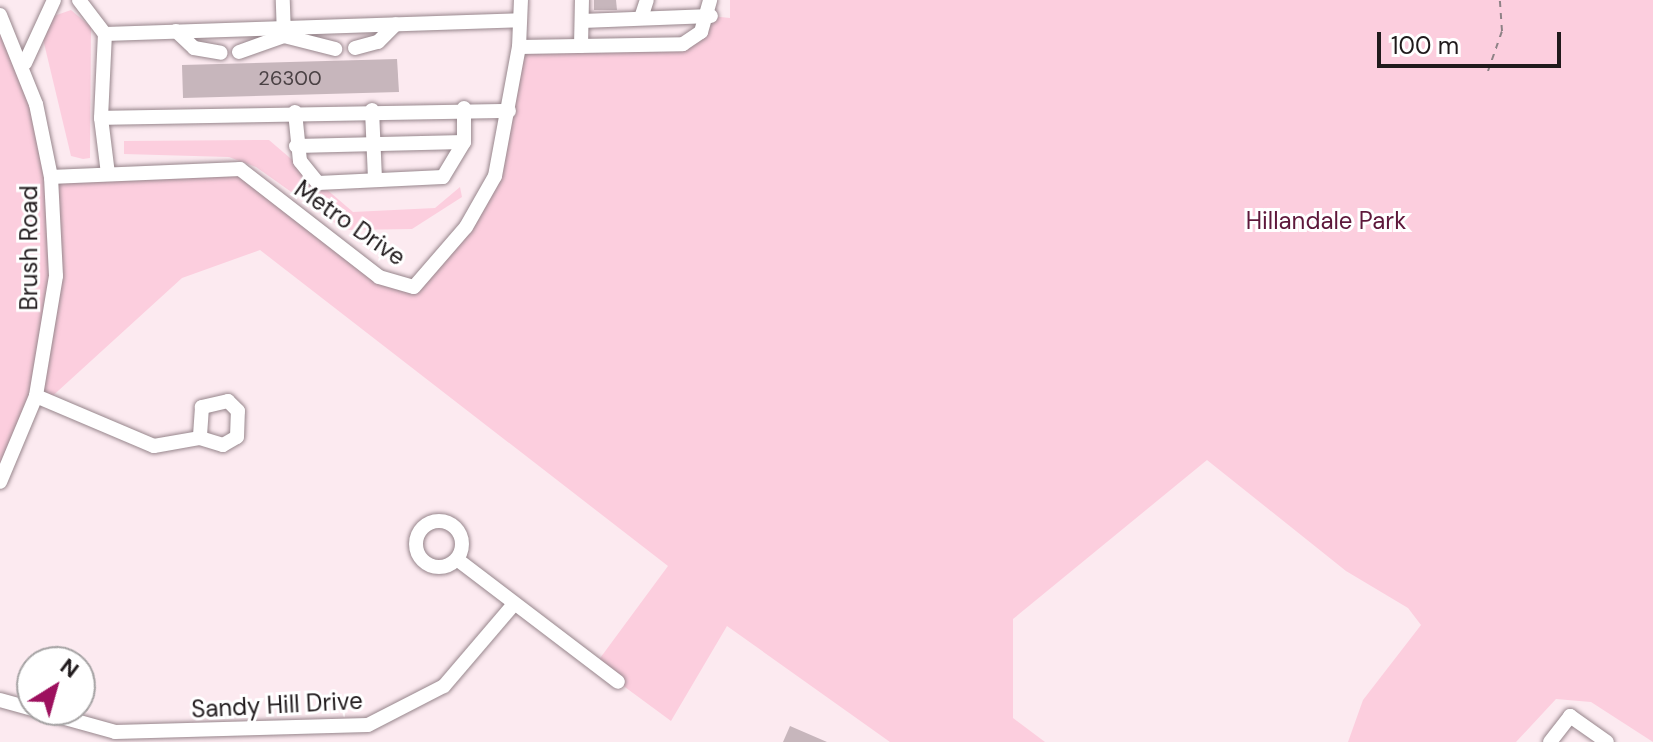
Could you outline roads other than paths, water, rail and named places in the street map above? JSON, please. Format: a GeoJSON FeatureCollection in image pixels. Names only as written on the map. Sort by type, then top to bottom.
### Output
{"type":"FeatureCollection","features":[{"type":"Feature","properties":{"kind":"street"},"geometry":{"type":"LineString","coordinates":[[25,63],[54,0]]}},
{"type":"Feature","properties":{"kind":"street"},"geometry":{"type":"LineString","coordinates":[[79,0],[105,34],[101,118],[108,174]]}},
{"type":"Feature","properties":{"kind":"street"},"geometry":{"type":"LineString","coordinates":[[283,0],[284,32]]}},
{"type":"Feature","properties":{"kind":"street","name":"Metro Drive"},"geometry":{"type":"LineString","coordinates":[[51,177],[240,169],[379,277],[414,287],[466,227],[495,176],[519,47],[521,0]]}},
{"type":"Feature","properties":{"kind":"street"},"geometry":{"type":"LineString","coordinates":[[581,46],[582,0]]}},
{"type":"Feature","properties":{"kind":"street"},"geometry":{"type":"LineString","coordinates":[[641,18],[647,0]]}},
{"type":"Feature","properties":{"kind":"street"},"geometry":{"type":"LineString","coordinates":[[519,47],[683,44],[711,16],[710,0]]}},
{"type":"Feature","properties":{"kind":"street","name":"Brush Road"},"geometry":{"type":"LineString","coordinates":[[0,15],[25,63],[51,177],[56,276],[36,396],[0,482]]}},
{"type":"Feature","properties":{"kind":"street"},"geometry":{"type":"LineString","coordinates":[[582,21],[711,16]]}},
{"type":"Feature","properties":{"kind":"street"},"geometry":{"type":"LineString","coordinates":[[105,34],[284,32],[520,20]]}},
{"type":"Feature","properties":{"kind":"street"},"geometry":{"type":"LineString","coordinates":[[355,48],[378,42],[396,24]]}},
{"type":"Feature","properties":{"kind":"street"},"geometry":{"type":"LineString","coordinates":[[176,31],[194,48],[221,53]]}},
{"type":"Feature","properties":{"kind":"street"},"geometry":{"type":"LineString","coordinates":[[239,52],[284,32],[335,49]]}},
{"type":"Feature","properties":{"kind":"street"},"geometry":{"type":"LineString","coordinates":[[101,118],[464,108],[509,111]]}},
{"type":"Feature","properties":{"kind":"street"},"geometry":{"type":"LineString","coordinates":[[295,112],[296,146],[318,183],[443,177],[464,142],[464,108]]}},
{"type":"Feature","properties":{"kind":"street"},"geometry":{"type":"LineString","coordinates":[[372,110],[375,180]]}},
{"type":"Feature","properties":{"kind":"street"},"geometry":{"type":"LineString","coordinates":[[296,146],[464,142]]}},
{"type":"Feature","properties":{"kind":"street"},"geometry":{"type":"LineString","coordinates":[[36,396],[133,441],[170,447],[200,438]]}},
{"type":"Feature","properties":{"kind":"street"},"geometry":{"type":"LineString","coordinates":[[458,560],[618,682]]}},
{"type":"Feature","properties":{"kind":"street","name":"Sandy Hill Drive"},"geometry":{"type":"LineString","coordinates":[[0,700],[115,732],[368,725],[444,686],[514,604]]}},
{"type":"Feature","properties":{"kind":"street"},"geometry":{"type":"LineString","coordinates":[[1550,742],[1570,716],[1607,742]]}},
{"type":"Feature","properties":{"kind":"park label","name":"Hillandale Park"},"geometry":{"type":"Point","coordinates":[1326,221]}}]}
